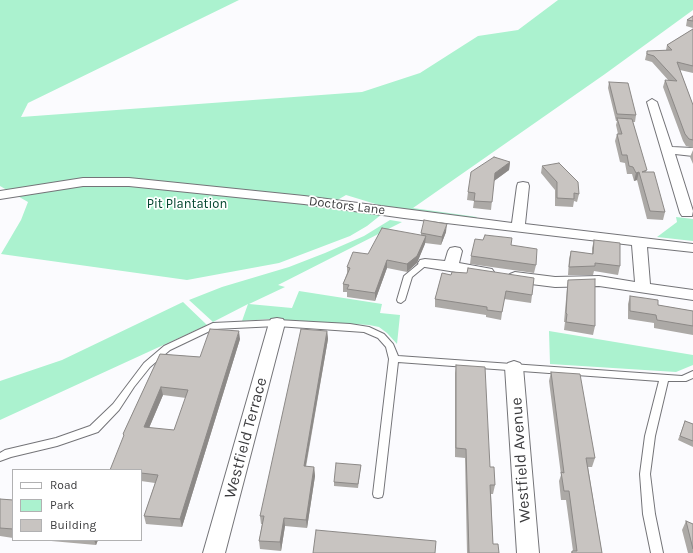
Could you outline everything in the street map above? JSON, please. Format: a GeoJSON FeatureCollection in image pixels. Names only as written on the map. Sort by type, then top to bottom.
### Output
{"type":"FeatureCollection","features":[{"type":"Feature","properties":{"kind":"street"},"geometry":{"type":"LineString","coordinates":[[652,102],[687,213]]}},
{"type":"Feature","properties":{"kind":"street"},"geometry":{"type":"LineString","coordinates":[[666,150],[693,152]]}},
{"type":"Feature","properties":{"kind":"street","name":"Doctors Lane"},"geometry":{"type":"LineString","coordinates":[[0,195],[83,182],[129,182],[304,200],[518,228],[693,248]]}},
{"type":"Feature","properties":{"kind":"street"},"geometry":{"type":"LineString","coordinates":[[518,228],[523,186]]}},
{"type":"Feature","properties":{"kind":"street"},"geometry":{"type":"LineString","coordinates":[[639,242],[643,288]]}},
{"type":"Feature","properties":{"kind":"street"},"geometry":{"type":"LineString","coordinates":[[451,267],[455,251]]}},
{"type":"Feature","properties":{"kind":"street"},"geometry":{"type":"LineString","coordinates":[[425,263],[555,282],[599,281],[693,295]]}},
{"type":"Feature","properties":{"kind":"street","name":"Westfield Terrace"},"geometry":{"type":"LineString","coordinates":[[214,553],[277,323]]}},
{"type":"Feature","properties":{"kind":"street","name":"Westfield Avenue"},"geometry":{"type":"LineString","coordinates":[[514,367],[528,553]]}},
{"type":"Feature","properties":{"kind":"lane"},"geometry":{"type":"LineString","coordinates":[[401,300],[408,276],[425,263]]}},
{"type":"Feature","properties":{"kind":"lane"},"geometry":{"type":"LineString","coordinates":[[0,457],[10,453],[57,442],[94,429],[116,407],[147,365],[167,348],[213,326],[277,323],[366,329],[381,336],[386,341],[390,346],[394,359],[378,494]]}},
{"type":"Feature","properties":{"kind":"lane"},"geometry":{"type":"LineString","coordinates":[[394,359],[683,379],[693,374]]}},
{"type":"Feature","properties":{"kind":"lane"},"geometry":{"type":"LineString","coordinates":[[657,553],[649,514],[645,474],[650,436],[664,378]]}},
{"type":"Feature","properties":{"kind":"green space","name":"Pit Plantation"},"geometry":{"type":"Polygon","coordinates":[[[0,0],[239,0],[28,103],[21,117],[362,92],[420,73],[478,36],[518,30],[558,0],[693,0],[693,10],[605,74],[413,208],[477,217],[474,221],[392,209],[346,195],[334,202],[382,214],[367,226],[350,236],[279,263],[187,280],[1,254],[21,220],[28,202],[0,186],[0,0]]]}},
{"type":"Feature","properties":{"kind":"green space"},"geometry":{"type":"Polygon","coordinates":[[[676,217],[693,219],[693,241],[657,237],[677,222],[676,217]]]}},
{"type":"Feature","properties":{"kind":"green space"},"geometry":{"type":"Polygon","coordinates":[[[390,220],[402,222],[278,285],[285,287],[249,304],[292,308],[299,291],[382,304],[380,313],[400,315],[397,344],[379,327],[369,325],[270,319],[242,321],[248,304],[213,322],[189,300],[222,287],[289,267],[325,253],[364,236],[390,220]]]}},
{"type":"Feature","properties":{"kind":"green space"},"geometry":{"type":"Polygon","coordinates":[[[183,302],[207,325],[0,420],[0,381],[62,360],[183,302]]]}},
{"type":"Feature","properties":{"kind":"green space"},"geometry":{"type":"Polygon","coordinates":[[[549,331],[693,355],[693,365],[676,372],[550,364],[549,331]]]}},
{"type":"Feature","properties":{"kind":"building"},"geometry":{"type":"Polygon","coordinates":[[[693,16],[693,21],[687,20],[693,16]]]}},
{"type":"Feature","properties":{"kind":"building"},"geometry":{"type":"Polygon","coordinates":[[[693,29],[693,66],[677,62],[693,105],[693,140],[689,139],[685,134],[665,80],[677,81],[654,56],[647,54],[647,51],[672,50],[667,45],[693,29]]]}},
{"type":"Feature","properties":{"kind":"building"},"geometry":{"type":"Polygon","coordinates":[[[609,82],[628,83],[636,115],[617,114],[609,82]]]}},
{"type":"Feature","properties":{"kind":"building"},"geometry":{"type":"Polygon","coordinates":[[[617,118],[632,119],[647,170],[642,172],[654,172],[665,212],[650,211],[639,172],[636,173],[633,167],[629,166],[627,155],[622,155],[617,134],[622,134],[617,118]]]}},
{"type":"Feature","properties":{"kind":"building"},"geometry":{"type":"Polygon","coordinates":[[[494,157],[510,162],[495,173],[492,202],[474,201],[475,193],[468,192],[471,172],[494,157]]]}},
{"type":"Feature","properties":{"kind":"building"},"geometry":{"type":"Polygon","coordinates":[[[559,163],[578,182],[579,194],[574,193],[574,199],[557,198],[557,182],[542,166],[559,163]]]}},
{"type":"Feature","properties":{"kind":"building"},"geometry":{"type":"Polygon","coordinates":[[[424,220],[447,224],[442,237],[421,233],[424,220]]]}},
{"type":"Feature","properties":{"kind":"building"},"geometry":{"type":"Polygon","coordinates":[[[382,228],[426,236],[417,256],[407,264],[387,260],[375,293],[347,289],[349,285],[343,284],[350,268],[347,267],[353,252],[368,254],[382,228]]]}},
{"type":"Feature","properties":{"kind":"building"},"geometry":{"type":"Polygon","coordinates":[[[485,235],[512,238],[511,245],[537,249],[536,265],[471,256],[475,239],[483,240],[485,235]]]}},
{"type":"Feature","properties":{"kind":"building"},"geometry":{"type":"Polygon","coordinates":[[[594,240],[620,243],[620,266],[595,263],[595,266],[569,267],[571,251],[593,254],[594,240]]]}},
{"type":"Feature","properties":{"kind":"building"},"geometry":{"type":"Polygon","coordinates":[[[468,268],[534,278],[532,295],[506,291],[502,312],[487,310],[487,307],[435,299],[442,273],[451,275],[452,272],[467,273],[468,268]]]}},
{"type":"Feature","properties":{"kind":"building"},"geometry":{"type":"Polygon","coordinates":[[[595,279],[595,326],[566,322],[568,280],[595,279]]]}},
{"type":"Feature","properties":{"kind":"building"},"geometry":{"type":"Polygon","coordinates":[[[630,296],[658,300],[658,305],[693,311],[693,326],[657,320],[656,315],[630,311],[630,296]]]}},
{"type":"Feature","properties":{"kind":"building"},"geometry":{"type":"Polygon","coordinates":[[[210,329],[239,331],[180,519],[144,516],[158,475],[142,473],[142,469],[110,469],[124,435],[123,434],[160,354],[200,357],[210,329]],[[161,387],[144,427],[174,430],[188,390],[161,387]]]}},
{"type":"Feature","properties":{"kind":"building"},"geometry":{"type":"Polygon","coordinates":[[[301,329],[327,331],[304,466],[314,467],[306,520],[284,518],[280,542],[259,541],[264,516],[260,516],[301,329]]]}},
{"type":"Feature","properties":{"kind":"building"},"geometry":{"type":"Polygon","coordinates":[[[456,365],[485,367],[490,467],[494,467],[495,485],[490,485],[493,544],[498,544],[499,553],[469,553],[466,449],[456,448],[456,365]]]}},
{"type":"Feature","properties":{"kind":"building"},"geometry":{"type":"Polygon","coordinates":[[[551,372],[580,374],[595,458],[586,458],[602,553],[572,553],[572,551],[577,551],[569,491],[564,491],[561,472],[564,473],[551,372]]]}},
{"type":"Feature","properties":{"kind":"building"},"geometry":{"type":"Polygon","coordinates":[[[685,421],[693,424],[693,441],[680,436],[685,421]]]}},
{"type":"Feature","properties":{"kind":"building"},"geometry":{"type":"Polygon","coordinates":[[[336,463],[361,465],[358,484],[334,482],[336,463]]]}},
{"type":"Feature","properties":{"kind":"building"},"geometry":{"type":"Polygon","coordinates":[[[0,499],[12,500],[12,529],[0,528],[0,499]]]}},
{"type":"Feature","properties":{"kind":"building"},"geometry":{"type":"Polygon","coordinates":[[[686,521],[693,524],[693,549],[686,521]]]}},
{"type":"Feature","properties":{"kind":"building"},"geometry":{"type":"Polygon","coordinates":[[[316,530],[436,541],[435,553],[313,553],[316,530]]]}}]}
